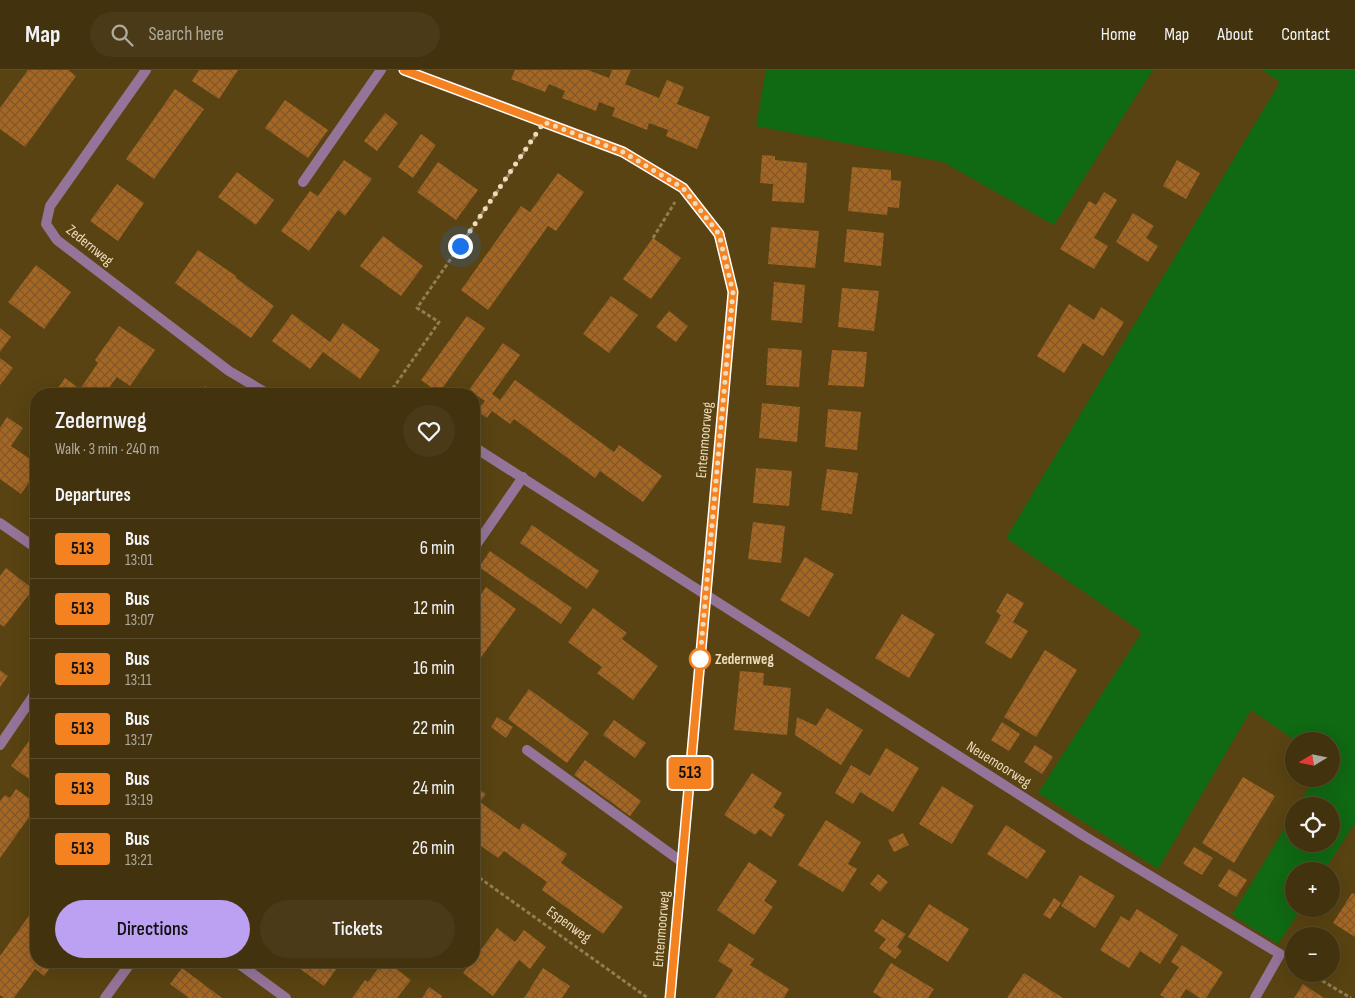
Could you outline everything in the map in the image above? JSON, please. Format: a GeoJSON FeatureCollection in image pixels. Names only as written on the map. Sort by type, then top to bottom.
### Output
{"type":"FeatureCollection","features":[{"type":"Feature","properties":{"kind":"street","name":"Zedernweg"},"geometry":{"type":"LineString","coordinates":[[146,70],[50,206],[46,224],[57,240],[72,252],[229,372],[257,388]]}},
{"type":"Feature","properties":{"kind":"street"},"geometry":{"type":"LineString","coordinates":[[303,182],[381,70]]}},
{"type":"Feature","properties":{"kind":"street","name":"Entenmoorweg"},"geometry":{"type":"LineString","coordinates":[[404,70],[623,152],[683,188],[719,234],[733,292],[670,998]]}},
{"type":"Feature","properties":{"kind":"street"},"geometry":{"type":"LineString","coordinates":[[480,451],[706,594]]}},
{"type":"Feature","properties":{"kind":"street"},"geometry":{"type":"LineString","coordinates":[[480,539],[523,478]]}},
{"type":"Feature","properties":{"kind":"street"},"geometry":{"type":"LineString","coordinates":[[0,523],[30,544]]}},
{"type":"Feature","properties":{"kind":"street","name":"Neuemoorweg"},"geometry":{"type":"LineString","coordinates":[[706,594],[1084,836],[1280,954],[1255,998]]}},
{"type":"Feature","properties":{"kind":"street"},"geometry":{"type":"LineString","coordinates":[[0,745],[30,701]]}},
{"type":"Feature","properties":{"kind":"street"},"geometry":{"type":"LineString","coordinates":[[527,750],[682,862]]}},
{"type":"Feature","properties":{"kind":"street"},"geometry":{"type":"LineString","coordinates":[[105,998],[127,968]]}},
{"type":"Feature","properties":{"kind":"street"},"geometry":{"type":"LineString","coordinates":[[244,968],[283,997]]}},
{"type":"Feature","properties":{"kind":"path"},"geometry":{"type":"LineString","coordinates":[[393,388],[439,322],[417,308],[544,122]]}},
{"type":"Feature","properties":{"kind":"path"},"geometry":{"type":"LineString","coordinates":[[653,238],[683,188]]}},
{"type":"Feature","properties":{"kind":"path","name":"Espenweg"},"geometry":{"type":"LineString","coordinates":[[480,878],[648,998]]}},
{"type":"Feature","properties":{"kind":"path"},"geometry":{"type":"LineString","coordinates":[[1324,982],[1350,998]]}},
{"type":"Feature","properties":{"kind":"green space"},"geometry":{"type":"Polygon","coordinates":[[[766,70],[1153,70],[1054,225],[943,162],[756,126],[766,70]]]}},
{"type":"Feature","properties":{"kind":"green space"},"geometry":{"type":"Polygon","coordinates":[[[1262,70],[1355,70],[1355,823],[1340,846],[1340,797],[1303,797],[1309,788],[1340,788],[1340,732],[1285,733],[1251,710],[1158,869],[1038,793],[1142,632],[1006,538],[1280,82],[1262,70]]]}},
{"type":"Feature","properties":{"kind":"green space"},"geometry":{"type":"Polygon","coordinates":[[[1285,828],[1285,852],[1336,852],[1330,862],[1285,862],[1285,917],[1296,917],[1289,927],[1285,927],[1285,933],[1278,944],[1232,915],[1285,828]]]}},
{"type":"Feature","properties":{"kind":"building"},"geometry":{"type":"Polygon","coordinates":[[[28,70],[68,70],[76,76],[25,147],[0,129],[0,108],[28,70]]]}},
{"type":"Feature","properties":{"kind":"building"},"geometry":{"type":"Polygon","coordinates":[[[199,70],[238,70],[219,99],[192,81],[199,70]]]}},
{"type":"Feature","properties":{"kind":"building"},"geometry":{"type":"Polygon","coordinates":[[[515,70],[588,70],[609,78],[612,70],[631,70],[625,84],[659,98],[667,80],[684,87],[677,104],[710,117],[697,149],[666,136],[668,130],[649,123],[647,130],[612,116],[615,108],[599,102],[596,111],[562,98],[565,91],[549,84],[545,92],[511,79],[515,70]]]}},
{"type":"Feature","properties":{"kind":"building"},"geometry":{"type":"Polygon","coordinates":[[[175,89],[204,109],[154,179],[126,159],[175,89]]]}},
{"type":"Feature","properties":{"kind":"building"},"geometry":{"type":"Polygon","coordinates":[[[285,100],[328,130],[308,158],[265,128],[285,100]]]}},
{"type":"Feature","properties":{"kind":"building"},"geometry":{"type":"Polygon","coordinates":[[[385,113],[398,123],[377,151],[364,141],[385,113]]]}},
{"type":"Feature","properties":{"kind":"building"},"geometry":{"type":"Polygon","coordinates":[[[421,134],[436,145],[413,178],[398,167],[421,134]]]}},
{"type":"Feature","properties":{"kind":"building"},"geometry":{"type":"Polygon","coordinates":[[[762,155],[775,156],[775,160],[807,163],[804,203],[772,201],[773,184],[760,183],[762,155]]]}},
{"type":"Feature","properties":{"kind":"building"},"geometry":{"type":"Polygon","coordinates":[[[344,160],[372,179],[345,216],[338,210],[309,251],[281,231],[310,191],[318,196],[344,160]]]}},
{"type":"Feature","properties":{"kind":"building"},"geometry":{"type":"Polygon","coordinates":[[[1177,160],[1200,173],[1186,199],[1163,186],[1177,160]]]}},
{"type":"Feature","properties":{"kind":"building"},"geometry":{"type":"Polygon","coordinates":[[[438,162],[478,190],[456,220],[417,192],[438,162]]]}},
{"type":"Feature","properties":{"kind":"building"},"geometry":{"type":"Polygon","coordinates":[[[852,167],[891,170],[891,180],[901,181],[899,208],[888,207],[887,215],[848,211],[852,167]]]}},
{"type":"Feature","properties":{"kind":"building"},"geometry":{"type":"Polygon","coordinates":[[[237,172],[274,200],[256,225],[218,197],[237,172]]]}},
{"type":"Feature","properties":{"kind":"building"},"geometry":{"type":"Polygon","coordinates":[[[558,173],[584,192],[556,231],[548,226],[488,310],[461,290],[521,206],[530,212],[558,173]]]}},
{"type":"Feature","properties":{"kind":"building"},"geometry":{"type":"Polygon","coordinates":[[[117,184],[144,203],[118,241],[90,221],[117,184]]]}},
{"type":"Feature","properties":{"kind":"building"},"geometry":{"type":"Polygon","coordinates":[[[1104,192],[1117,200],[1094,238],[1108,246],[1094,269],[1060,249],[1089,201],[1096,205],[1104,192]]]}},
{"type":"Feature","properties":{"kind":"building"},"geometry":{"type":"Polygon","coordinates":[[[1133,213],[1154,226],[1146,238],[1158,246],[1148,262],[1116,242],[1133,213]]]}},
{"type":"Feature","properties":{"kind":"building"},"geometry":{"type":"Polygon","coordinates":[[[771,227],[819,231],[815,268],[768,264],[771,227]]]}},
{"type":"Feature","properties":{"kind":"building"},"geometry":{"type":"Polygon","coordinates":[[[847,229],[884,233],[881,266],[844,262],[847,229]]]}},
{"type":"Feature","properties":{"kind":"building"},"geometry":{"type":"Polygon","coordinates":[[[383,236],[423,266],[401,296],[360,266],[383,236]]]}},
{"type":"Feature","properties":{"kind":"building"},"geometry":{"type":"Polygon","coordinates":[[[653,238],[681,258],[651,299],[623,279],[653,238]]]}},
{"type":"Feature","properties":{"kind":"building"},"geometry":{"type":"Polygon","coordinates":[[[198,250],[236,276],[236,278],[274,306],[251,338],[175,283],[198,250]]]}},
{"type":"Feature","properties":{"kind":"building"},"geometry":{"type":"Polygon","coordinates":[[[36,265],[71,292],[44,329],[8,302],[36,265]]]}},
{"type":"Feature","properties":{"kind":"building"},"geometry":{"type":"Polygon","coordinates":[[[774,282],[805,285],[802,323],[771,320],[774,282]]]}},
{"type":"Feature","properties":{"kind":"building"},"geometry":{"type":"Polygon","coordinates":[[[842,288],[879,291],[874,331],[838,327],[842,288]]]}},
{"type":"Feature","properties":{"kind":"building"},"geometry":{"type":"Polygon","coordinates":[[[611,296],[638,315],[609,353],[583,334],[611,296]]]}},
{"type":"Feature","properties":{"kind":"building"},"geometry":{"type":"Polygon","coordinates":[[[1069,304],[1094,320],[1101,307],[1124,322],[1103,356],[1083,343],[1064,373],[1037,356],[1069,304]]]}},
{"type":"Feature","properties":{"kind":"building"},"geometry":{"type":"Polygon","coordinates":[[[669,311],[688,326],[676,342],[656,327],[669,311]]]}},
{"type":"Feature","properties":{"kind":"building"},"geometry":{"type":"Polygon","coordinates":[[[292,314],[330,342],[343,323],[380,350],[360,379],[323,352],[310,369],[272,341],[292,314]]]}},
{"type":"Feature","properties":{"kind":"building"},"geometry":{"type":"Polygon","coordinates":[[[467,316],[485,328],[443,388],[432,388],[421,380],[467,316]]]}},
{"type":"Feature","properties":{"kind":"building"},"geometry":{"type":"Polygon","coordinates":[[[119,326],[155,350],[130,386],[117,377],[109,388],[81,388],[98,363],[95,360],[119,326]]]}},
{"type":"Feature","properties":{"kind":"building"},"geometry":{"type":"Polygon","coordinates":[[[0,328],[11,337],[0,352],[0,328]]]}},
{"type":"Feature","properties":{"kind":"building"},"geometry":{"type":"Polygon","coordinates":[[[503,343],[520,355],[492,394],[500,400],[515,380],[614,452],[619,445],[662,476],[643,502],[600,471],[595,478],[514,419],[510,424],[492,411],[487,418],[480,413],[480,407],[485,401],[480,398],[480,388],[470,388],[503,343]]]}},
{"type":"Feature","properties":{"kind":"building"},"geometry":{"type":"Polygon","coordinates":[[[768,348],[802,350],[799,387],[766,385],[768,348]]]}},
{"type":"Feature","properties":{"kind":"building"},"geometry":{"type":"Polygon","coordinates":[[[832,350],[867,352],[864,387],[828,385],[832,350]]]}},
{"type":"Feature","properties":{"kind":"building"},"geometry":{"type":"Polygon","coordinates":[[[0,358],[13,368],[0,385],[0,358]]]}},
{"type":"Feature","properties":{"kind":"building"},"geometry":{"type":"Polygon","coordinates":[[[65,378],[79,388],[58,388],[65,378]]]}},
{"type":"Feature","properties":{"kind":"building"},"geometry":{"type":"Polygon","coordinates":[[[762,403],[800,407],[797,442],[759,438],[762,403]]]}},
{"type":"Feature","properties":{"kind":"building"},"geometry":{"type":"Polygon","coordinates":[[[828,409],[861,412],[857,450],[825,447],[828,409]]]}},
{"type":"Feature","properties":{"kind":"building"},"geometry":{"type":"Polygon","coordinates":[[[7,417],[23,428],[11,446],[30,459],[30,481],[21,494],[0,479],[0,428],[7,417]]]}},
{"type":"Feature","properties":{"kind":"building"},"geometry":{"type":"Polygon","coordinates":[[[756,468],[792,471],[789,506],[753,503],[756,468]]]}},
{"type":"Feature","properties":{"kind":"building"},"geometry":{"type":"Polygon","coordinates":[[[827,469],[858,473],[852,514],[821,510],[827,469]]]}},
{"type":"Feature","properties":{"kind":"building"},"geometry":{"type":"Polygon","coordinates":[[[753,522],[785,526],[781,563],[748,559],[753,522]]]}},
{"type":"Feature","properties":{"kind":"building"},"geometry":{"type":"Polygon","coordinates":[[[532,525],[599,571],[587,589],[520,543],[532,525]]]}},
{"type":"Feature","properties":{"kind":"building"},"geometry":{"type":"Polygon","coordinates":[[[490,551],[572,608],[561,624],[480,568],[490,551]]]}},
{"type":"Feature","properties":{"kind":"building"},"geometry":{"type":"Polygon","coordinates":[[[805,557],[834,574],[809,617],[780,600],[805,557]]]}},
{"type":"Feature","properties":{"kind":"building"},"geometry":{"type":"Polygon","coordinates":[[[6,568],[30,587],[30,593],[4,627],[0,624],[0,576],[6,568]]]}},
{"type":"Feature","properties":{"kind":"building"},"geometry":{"type":"Polygon","coordinates":[[[486,587],[516,609],[480,659],[480,596],[486,587]]]}},
{"type":"Feature","properties":{"kind":"building"},"geometry":{"type":"Polygon","coordinates":[[[1007,593],[1024,603],[1013,622],[1028,631],[1011,659],[985,643],[1001,615],[996,612],[1007,593]]]}},
{"type":"Feature","properties":{"kind":"building"},"geometry":{"type":"Polygon","coordinates":[[[593,608],[627,633],[622,639],[658,666],[633,700],[597,673],[602,667],[568,642],[593,608]]]}},
{"type":"Feature","properties":{"kind":"building"},"geometry":{"type":"Polygon","coordinates":[[[902,614],[935,634],[909,678],[875,658],[902,614]]]}},
{"type":"Feature","properties":{"kind":"building"},"geometry":{"type":"Polygon","coordinates":[[[1045,650],[1077,670],[1036,737],[1004,717],[1045,650]]]}},
{"type":"Feature","properties":{"kind":"building"},"geometry":{"type":"Polygon","coordinates":[[[0,670],[8,676],[0,687],[0,670]]]}},
{"type":"Feature","properties":{"kind":"building"},"geometry":{"type":"Polygon","coordinates":[[[740,671],[764,673],[763,685],[791,688],[787,735],[734,730],[740,671]]]}},
{"type":"Feature","properties":{"kind":"building"},"geometry":{"type":"Polygon","coordinates":[[[529,689],[589,733],[567,763],[508,719],[529,689]]]}},
{"type":"Feature","properties":{"kind":"building"},"geometry":{"type":"Polygon","coordinates":[[[827,708],[863,730],[841,765],[795,735],[797,717],[816,726],[827,708]]]}},
{"type":"Feature","properties":{"kind":"building"},"geometry":{"type":"Polygon","coordinates":[[[497,717],[513,727],[506,738],[491,727],[497,717]]]}},
{"type":"Feature","properties":{"kind":"building"},"geometry":{"type":"Polygon","coordinates":[[[614,720],[646,743],[635,758],[603,735],[614,720]]]}},
{"type":"Feature","properties":{"kind":"building"},"geometry":{"type":"Polygon","coordinates":[[[1002,722],[1020,734],[1009,751],[991,740],[1002,722]]]}},
{"type":"Feature","properties":{"kind":"building"},"geometry":{"type":"Polygon","coordinates":[[[30,739],[30,780],[11,766],[30,739]]]}},
{"type":"Feature","properties":{"kind":"building"},"geometry":{"type":"Polygon","coordinates":[[[1035,745],[1053,757],[1042,774],[1024,762],[1035,745]]]}},
{"type":"Feature","properties":{"kind":"building"},"geometry":{"type":"Polygon","coordinates":[[[886,748],[919,768],[893,812],[860,792],[853,804],[835,793],[851,765],[870,776],[886,748]]]}},
{"type":"Feature","properties":{"kind":"building"},"geometry":{"type":"Polygon","coordinates":[[[585,760],[641,801],[630,816],[574,775],[585,760]]]}},
{"type":"Feature","properties":{"kind":"building"},"geometry":{"type":"Polygon","coordinates":[[[752,773],[782,793],[773,807],[785,815],[771,837],[760,829],[755,835],[724,815],[752,773]]]}},
{"type":"Feature","properties":{"kind":"building"},"geometry":{"type":"Polygon","coordinates":[[[1243,777],[1275,796],[1234,863],[1202,843],[1243,777]]]}},
{"type":"Feature","properties":{"kind":"building"},"geometry":{"type":"Polygon","coordinates":[[[942,786],[974,806],[952,844],[919,824],[942,786]]]}},
{"type":"Feature","properties":{"kind":"building"},"geometry":{"type":"Polygon","coordinates":[[[16,789],[30,799],[30,816],[0,858],[0,801],[5,795],[10,798],[16,789]]]}},
{"type":"Feature","properties":{"kind":"building"},"geometry":{"type":"Polygon","coordinates":[[[480,790],[486,794],[480,802],[480,790]]]}},
{"type":"Feature","properties":{"kind":"building"},"geometry":{"type":"Polygon","coordinates":[[[480,802],[519,830],[523,823],[567,854],[561,863],[623,907],[603,934],[542,890],[547,882],[504,851],[498,858],[480,845],[480,802]]]}},
{"type":"Feature","properties":{"kind":"building"},"geometry":{"type":"Polygon","coordinates":[[[826,820],[861,842],[848,864],[857,869],[843,892],[798,865],[826,820]]]}},
{"type":"Feature","properties":{"kind":"building"},"geometry":{"type":"Polygon","coordinates":[[[1006,825],[1046,851],[1027,879],[987,854],[1006,825]]]}},
{"type":"Feature","properties":{"kind":"building"},"geometry":{"type":"Polygon","coordinates":[[[903,833],[909,845],[894,852],[888,840],[903,833]]]}},
{"type":"Feature","properties":{"kind":"building"},"geometry":{"type":"Polygon","coordinates":[[[1194,847],[1213,858],[1202,875],[1183,864],[1194,847]]]}},
{"type":"Feature","properties":{"kind":"building"},"geometry":{"type":"Polygon","coordinates":[[[749,862],[777,881],[764,901],[773,907],[754,935],[717,910],[749,862]]]}},
{"type":"Feature","properties":{"kind":"building"},"geometry":{"type":"Polygon","coordinates":[[[1229,869],[1247,880],[1236,897],[1218,886],[1229,869]]]}},
{"type":"Feature","properties":{"kind":"building"},"geometry":{"type":"Polygon","coordinates":[[[878,874],[888,882],[880,892],[870,884],[878,874]]]}},
{"type":"Feature","properties":{"kind":"building"},"geometry":{"type":"Polygon","coordinates":[[[1080,875],[1115,896],[1095,928],[1061,906],[1080,875]]]}},
{"type":"Feature","properties":{"kind":"building"},"geometry":{"type":"Polygon","coordinates":[[[1352,893],[1355,894],[1355,937],[1333,923],[1337,917],[1340,917],[1340,912],[1352,893]]]}},
{"type":"Feature","properties":{"kind":"building"},"geometry":{"type":"Polygon","coordinates":[[[1054,898],[1061,903],[1050,919],[1043,915],[1054,898]]]}},
{"type":"Feature","properties":{"kind":"building"},"geometry":{"type":"Polygon","coordinates":[[[929,904],[969,929],[948,962],[908,937],[929,904]]]}},
{"type":"Feature","properties":{"kind":"building"},"geometry":{"type":"Polygon","coordinates":[[[1137,909],[1178,935],[1160,964],[1140,951],[1129,968],[1100,950],[1121,916],[1129,921],[1137,909]]]}},
{"type":"Feature","properties":{"kind":"building"},"geometry":{"type":"Polygon","coordinates":[[[30,914],[30,968],[50,968],[44,976],[35,969],[14,998],[4,998],[0,995],[0,956],[30,914]]]}},
{"type":"Feature","properties":{"kind":"building"},"geometry":{"type":"Polygon","coordinates":[[[882,919],[906,934],[897,947],[902,951],[895,959],[879,948],[886,939],[874,931],[882,919]]]}},
{"type":"Feature","properties":{"kind":"building"},"geometry":{"type":"Polygon","coordinates":[[[497,928],[515,942],[524,930],[546,947],[530,969],[519,960],[493,996],[463,973],[467,968],[480,968],[480,951],[497,928]]]}},
{"type":"Feature","properties":{"kind":"building"},"geometry":{"type":"Polygon","coordinates":[[[729,943],[754,959],[750,965],[789,989],[784,998],[715,998],[733,970],[718,961],[729,943]]]}},
{"type":"Feature","properties":{"kind":"building"},"geometry":{"type":"Polygon","coordinates":[[[1182,945],[1223,972],[1206,998],[1200,998],[1186,989],[1180,998],[1165,998],[1160,995],[1179,967],[1171,962],[1182,945]]]}},
{"type":"Feature","properties":{"kind":"building"},"geometry":{"type":"Polygon","coordinates":[[[891,963],[934,989],[928,998],[882,998],[873,992],[891,963]]]}},
{"type":"Feature","properties":{"kind":"building"},"geometry":{"type":"Polygon","coordinates":[[[182,968],[222,998],[189,998],[170,984],[182,968]]]}},
{"type":"Feature","properties":{"kind":"building"},"geometry":{"type":"Polygon","coordinates":[[[299,968],[337,968],[324,986],[299,968]]]}},
{"type":"Feature","properties":{"kind":"building"},"geometry":{"type":"Polygon","coordinates":[[[379,968],[395,968],[411,980],[397,998],[352,998],[365,980],[368,982],[379,968]]]}},
{"type":"Feature","properties":{"kind":"building"},"geometry":{"type":"Polygon","coordinates":[[[543,968],[570,986],[562,998],[524,998],[543,968]]]}},
{"type":"Feature","properties":{"kind":"building"},"geometry":{"type":"Polygon","coordinates":[[[1024,973],[1063,998],[1007,998],[1024,973]]]}},
{"type":"Feature","properties":{"kind":"building"},"geometry":{"type":"Polygon","coordinates":[[[1303,984],[1324,998],[1294,998],[1303,984]]]}},
{"type":"Feature","properties":{"kind":"building"},"geometry":{"type":"Polygon","coordinates":[[[429,987],[442,996],[441,998],[422,998],[429,987]]]}},
{"type":"Feature","properties":{"kind":"bus line","name":"513"},"geometry":{"type":"LineString","coordinates":[[404,70],[623,152],[683,188],[719,234],[733,292],[670,998]]}},
{"type":"Feature","properties":{"kind":"place","name":"Zedernweg"},"geometry":{"type":"Point","coordinates":[700,659]}},
{"type":"Feature","properties":{"kind":"route"},"geometry":{"type":"LineString","coordinates":[[460,246],[544,122],[623,152],[683,188],[719,234],[733,292],[700,659]]}}]}
